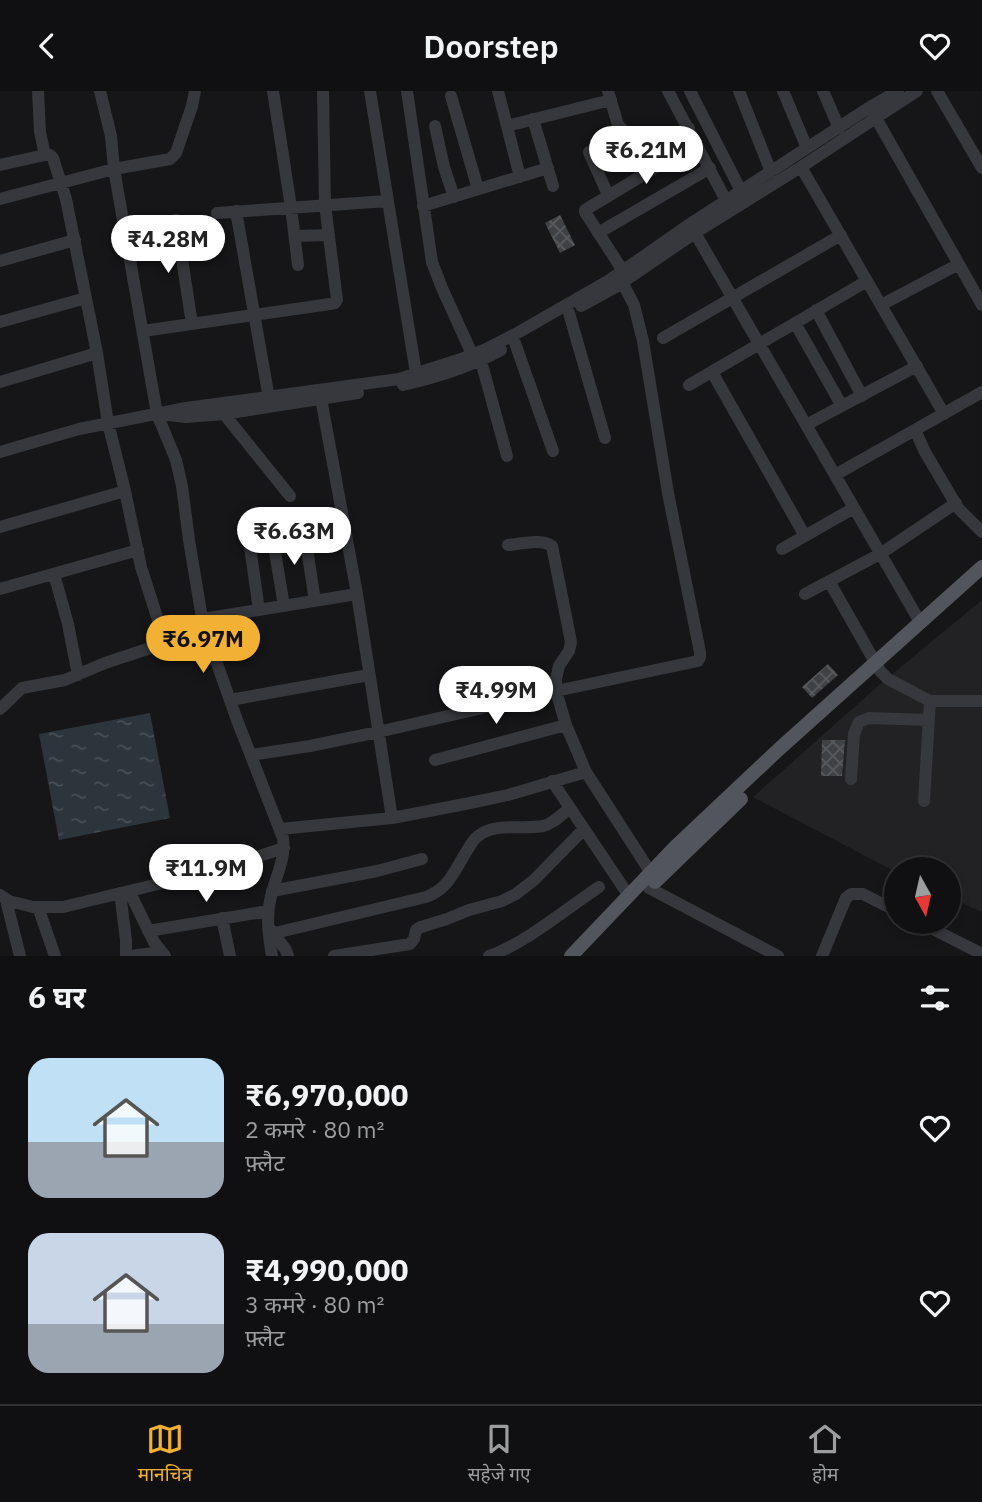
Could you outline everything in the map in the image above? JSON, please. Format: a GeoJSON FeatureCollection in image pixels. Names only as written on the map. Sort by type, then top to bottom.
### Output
{"type":"FeatureCollection","features":[{"type":"Feature","properties":{"kind":"main road"},"geometry":{"type":"LineString","coordinates":[[581,956],[650,880],[785,756],[920,622],[982,567]]}},
{"type":"Feature","properties":{"kind":"main road"},"geometry":{"type":"LineString","coordinates":[[877,667],[982,578]]}},
{"type":"Feature","properties":{"kind":"main road"},"geometry":{"type":"LineString","coordinates":[[571,956],[629,896],[650,880]]}},
{"type":"Feature","properties":{"kind":"street"},"geometry":{"type":"LineString","coordinates":[[38,91],[39,123],[45,155]]}},
{"type":"Feature","properties":{"kind":"street"},"geometry":{"type":"LineString","coordinates":[[100,91],[111,136],[114,169],[157,414],[176,460],[182,486],[203,625],[283,838],[283,860],[268,911],[272,956]]}},
{"type":"Feature","properties":{"kind":"street"},"geometry":{"type":"LineString","coordinates":[[0,199],[114,169],[170,159],[174,156],[195,91]]}},
{"type":"Feature","properties":{"kind":"street"},"geometry":{"type":"LineString","coordinates":[[273,91],[298,265]]}},
{"type":"Feature","properties":{"kind":"street"},"geometry":{"type":"LineString","coordinates":[[143,331],[335,303],[338,295],[325,205],[323,91]]}},
{"type":"Feature","properties":{"kind":"street"},"geometry":{"type":"LineString","coordinates":[[370,91],[416,373]]}},
{"type":"Feature","properties":{"kind":"street"},"geometry":{"type":"LineString","coordinates":[[407,91],[435,271],[476,358],[507,456]]}},
{"type":"Feature","properties":{"kind":"street"},"geometry":{"type":"LineString","coordinates":[[498,91],[520,177]]}},
{"type":"Feature","properties":{"kind":"street"},"geometry":{"type":"LineString","coordinates":[[668,91],[729,205]]}},
{"type":"Feature","properties":{"kind":"street"},"geometry":{"type":"LineString","coordinates":[[690,91],[741,191]]}},
{"type":"Feature","properties":{"kind":"street"},"geometry":{"type":"LineString","coordinates":[[740,91],[771,172]]}},
{"type":"Feature","properties":{"kind":"street"},"geometry":{"type":"LineString","coordinates":[[783,91],[807,148]]}},
{"type":"Feature","properties":{"kind":"street"},"geometry":{"type":"LineString","coordinates":[[824,91],[839,128]]}},
{"type":"Feature","properties":{"kind":"street"},"geometry":{"type":"LineString","coordinates":[[321,394],[399,379],[476,358],[515,343],[569,313],[729,205],[802,166],[898,91]]}},
{"type":"Feature","properties":{"kind":"street"},"geometry":{"type":"LineString","coordinates":[[729,205],[741,191],[839,128],[917,91]]}},
{"type":"Feature","properties":{"kind":"street"},"geometry":{"type":"LineString","coordinates":[[937,91],[982,168]]}},
{"type":"Feature","properties":{"kind":"street"},"geometry":{"type":"LineString","coordinates":[[451,96],[478,190]]}},
{"type":"Feature","properties":{"kind":"street"},"geometry":{"type":"LineString","coordinates":[[507,126],[610,96],[618,125],[637,145],[647,146],[689,128]]}},
{"type":"Feature","properties":{"kind":"street"},"geometry":{"type":"LineString","coordinates":[[873,112],[959,264],[977,286],[982,305]]}},
{"type":"Feature","properties":{"kind":"street"},"geometry":{"type":"LineString","coordinates":[[533,119],[553,186]]}},
{"type":"Feature","properties":{"kind":"street"},"geometry":{"type":"LineString","coordinates":[[435,126],[453,197]]}},
{"type":"Feature","properties":{"kind":"street"},"geometry":{"type":"LineString","coordinates":[[251,755],[378,732],[698,661],[700,657],[668,492],[643,341],[634,306],[622,276],[585,212],[608,195],[696,143]]}},
{"type":"Feature","properties":{"kind":"street"},"geometry":{"type":"LineString","coordinates":[[589,152],[608,195]]}},
{"type":"Feature","properties":{"kind":"street"},"geometry":{"type":"LineString","coordinates":[[0,165],[50,155],[61,183],[75,240],[108,423],[141,567],[165,642]]}},
{"type":"Feature","properties":{"kind":"street"},"geometry":{"type":"LineString","coordinates":[[802,166],[944,414]]}},
{"type":"Feature","properties":{"kind":"street"},"geometry":{"type":"LineString","coordinates":[[598,233],[710,168]]}},
{"type":"Feature","properties":{"kind":"street"},"geometry":{"type":"LineString","coordinates":[[423,206],[548,169]]}},
{"type":"Feature","properties":{"kind":"street"},"geometry":{"type":"LineString","coordinates":[[216,213],[387,201]]}},
{"type":"Feature","properties":{"kind":"street"},"geometry":{"type":"LineString","coordinates":[[236,211],[270,401]]}},
{"type":"Feature","properties":{"kind":"street"},"geometry":{"type":"LineString","coordinates":[[176,220],[192,324]]}},
{"type":"Feature","properties":{"kind":"street"},"geometry":{"type":"LineString","coordinates":[[693,228],[920,622]]}},
{"type":"Feature","properties":{"kind":"street"},"geometry":{"type":"LineString","coordinates":[[295,236],[329,235]]}},
{"type":"Feature","properties":{"kind":"street"},"geometry":{"type":"LineString","coordinates":[[663,338],[841,235]]}},
{"type":"Feature","properties":{"kind":"street"},"geometry":{"type":"LineString","coordinates":[[0,261],[75,240]]}},
{"type":"Feature","properties":{"kind":"street"},"geometry":{"type":"LineString","coordinates":[[881,305],[959,264]]}},
{"type":"Feature","properties":{"kind":"street"},"geometry":{"type":"LineString","coordinates":[[0,452],[79,429],[157,414],[399,386],[439,377],[622,276]]}},
{"type":"Feature","properties":{"kind":"street"},"geometry":{"type":"LineString","coordinates":[[689,385],[867,281]]}},
{"type":"Feature","properties":{"kind":"street"},"geometry":{"type":"LineString","coordinates":[[0,322],[86,298]]}},
{"type":"Feature","properties":{"kind":"street"},"geometry":{"type":"LineString","coordinates":[[816,310],[862,396]]}},
{"type":"Feature","properties":{"kind":"street"},"geometry":{"type":"LineString","coordinates":[[569,313],[605,438]]}},
{"type":"Feature","properties":{"kind":"street"},"geometry":{"type":"LineString","coordinates":[[795,323],[842,406]]}},
{"type":"Feature","properties":{"kind":"street"},"geometry":{"type":"LineString","coordinates":[[515,343],[553,451]]}},
{"type":"Feature","properties":{"kind":"street"},"geometry":{"type":"LineString","coordinates":[[0,381],[97,353]]}},
{"type":"Feature","properties":{"kind":"street"},"geometry":{"type":"LineString","coordinates":[[806,425],[917,366]]}},
{"type":"Feature","properties":{"kind":"street"},"geometry":{"type":"LineString","coordinates":[[712,372],[805,536]]}},
{"type":"Feature","properties":{"kind":"street"},"geometry":{"type":"LineString","coordinates":[[835,475],[982,392]]}},
{"type":"Feature","properties":{"kind":"street"},"geometry":{"type":"LineString","coordinates":[[321,394],[357,594],[392,817]]}},
{"type":"Feature","properties":{"kind":"street"},"geometry":{"type":"LineString","coordinates":[[223,408],[290,496]]}},
{"type":"Feature","properties":{"kind":"street"},"geometry":{"type":"LineString","coordinates":[[915,430],[958,508],[982,532]]}},
{"type":"Feature","properties":{"kind":"street"},"geometry":{"type":"LineString","coordinates":[[0,527],[125,491]]}},
{"type":"Feature","properties":{"kind":"street"},"geometry":{"type":"LineString","coordinates":[[805,594],[880,554],[956,503]]}},
{"type":"Feature","properties":{"kind":"street"},"geometry":{"type":"LineString","coordinates":[[782,549],[854,509]]}},
{"type":"Feature","properties":{"kind":"street"},"geometry":{"type":"LineString","coordinates":[[303,523],[315,601]]}},
{"type":"Feature","properties":{"kind":"street"},"geometry":{"type":"LineString","coordinates":[[248,533],[259,610]]}},
{"type":"Feature","properties":{"kind":"street"},"geometry":{"type":"LineString","coordinates":[[272,534],[284,606]]}},
{"type":"Feature","properties":{"kind":"street"},"geometry":{"type":"LineString","coordinates":[[508,545],[542,542],[552,546],[571,642],[557,672],[556,691],[566,725],[586,772],[650,880],[778,956]]}},
{"type":"Feature","properties":{"kind":"street"},"geometry":{"type":"LineString","coordinates":[[0,589],[138,550]]}},
{"type":"Feature","properties":{"kind":"street"},"geometry":{"type":"LineString","coordinates":[[54,574],[78,675]]}},
{"type":"Feature","properties":{"kind":"street"},"geometry":{"type":"LineString","coordinates":[[830,581],[877,667],[888,679],[930,701],[982,701]]}},
{"type":"Feature","properties":{"kind":"street"},"geometry":{"type":"LineString","coordinates":[[0,709],[22,688],[65,680],[203,625],[259,610],[357,594]]}},
{"type":"Feature","properties":{"kind":"street"},"geometry":{"type":"LineString","coordinates":[[230,700],[369,675]]}},
{"type":"Feature","properties":{"kind":"street"},"geometry":{"type":"LineString","coordinates":[[924,801],[930,701]]}},
{"type":"Feature","properties":{"kind":"street"},"geometry":{"type":"LineString","coordinates":[[851,779],[854,734],[859,722],[869,718],[929,720]]}},
{"type":"Feature","properties":{"kind":"street"},"geometry":{"type":"LineString","coordinates":[[435,759],[566,725]]}},
{"type":"Feature","properties":{"kind":"street"},"geometry":{"type":"LineString","coordinates":[[280,829],[392,817],[486,800],[586,772]]}},
{"type":"Feature","properties":{"kind":"street"},"geometry":{"type":"LineString","coordinates":[[552,781],[629,896]]}},
{"type":"Feature","properties":{"kind":"street"},"geometry":{"type":"LineString","coordinates":[[271,930],[436,893],[449,881],[479,835],[502,828],[544,826],[570,808]]}},
{"type":"Feature","properties":{"kind":"street"},"geometry":{"type":"LineString","coordinates":[[334,956],[362,954],[410,944],[418,928],[516,894],[534,880],[584,829]]}},
{"type":"Feature","properties":{"kind":"street"},"geometry":{"type":"LineString","coordinates":[[20,956],[4,903],[63,907],[216,870],[284,848]]}},
{"type":"Feature","properties":{"kind":"street"},"geometry":{"type":"LineString","coordinates":[[272,891],[377,871],[422,859]]}},
{"type":"Feature","properties":{"kind":"street"},"geometry":{"type":"LineString","coordinates":[[489,956],[523,939],[599,887]]}},
{"type":"Feature","properties":{"kind":"street"},"geometry":{"type":"LineString","coordinates":[[124,892],[128,956],[155,948],[222,918],[268,911]]}},
{"type":"Feature","properties":{"kind":"street"},"geometry":{"type":"LineString","coordinates":[[124,892],[155,948]]}},
{"type":"Feature","properties":{"kind":"street"},"geometry":{"type":"LineString","coordinates":[[822,956],[846,898],[851,894],[863,894],[884,905]]}},
{"type":"Feature","properties":{"kind":"street"},"geometry":{"type":"LineString","coordinates":[[38,907],[55,956]]}},
{"type":"Feature","properties":{"kind":"street"},"geometry":{"type":"LineString","coordinates":[[222,918],[230,956]]}},
{"type":"Feature","properties":{"kind":"street"},"geometry":{"type":"LineString","coordinates":[[271,930],[288,956]]}},
{"type":"Feature","properties":{"kind":"street"},"geometry":{"type":"LineString","coordinates":[[945,935],[982,954]]}},
{"type":"Feature","properties":{"kind":"shaded area"},"geometry":{"type":"Polygon","coordinates":[[[982,600],[982,912],[961,902],[961,857],[884,857],[884,866],[753,797],[879,685],[982,600]]]}},
{"type":"Feature","properties":{"kind":"water"},"geometry":{"type":"Polygon","coordinates":[[[150,713],[170,818],[59,840],[39,734],[150,713]]]}},
{"type":"Feature","properties":{"kind":"building"},"geometry":{"type":"Polygon","coordinates":[[[560,215],[575,245],[560,253],[545,223],[560,215]]]}},
{"type":"Feature","properties":{"kind":"building"},"geometry":{"type":"Polygon","coordinates":[[[828,664],[838,675],[812,698],[802,687],[828,664]]]}},
{"type":"Feature","properties":{"kind":"building"},"geometry":{"type":"Polygon","coordinates":[[[822,740],[845,740],[842,776],[821,776],[822,740]]]}}]}
